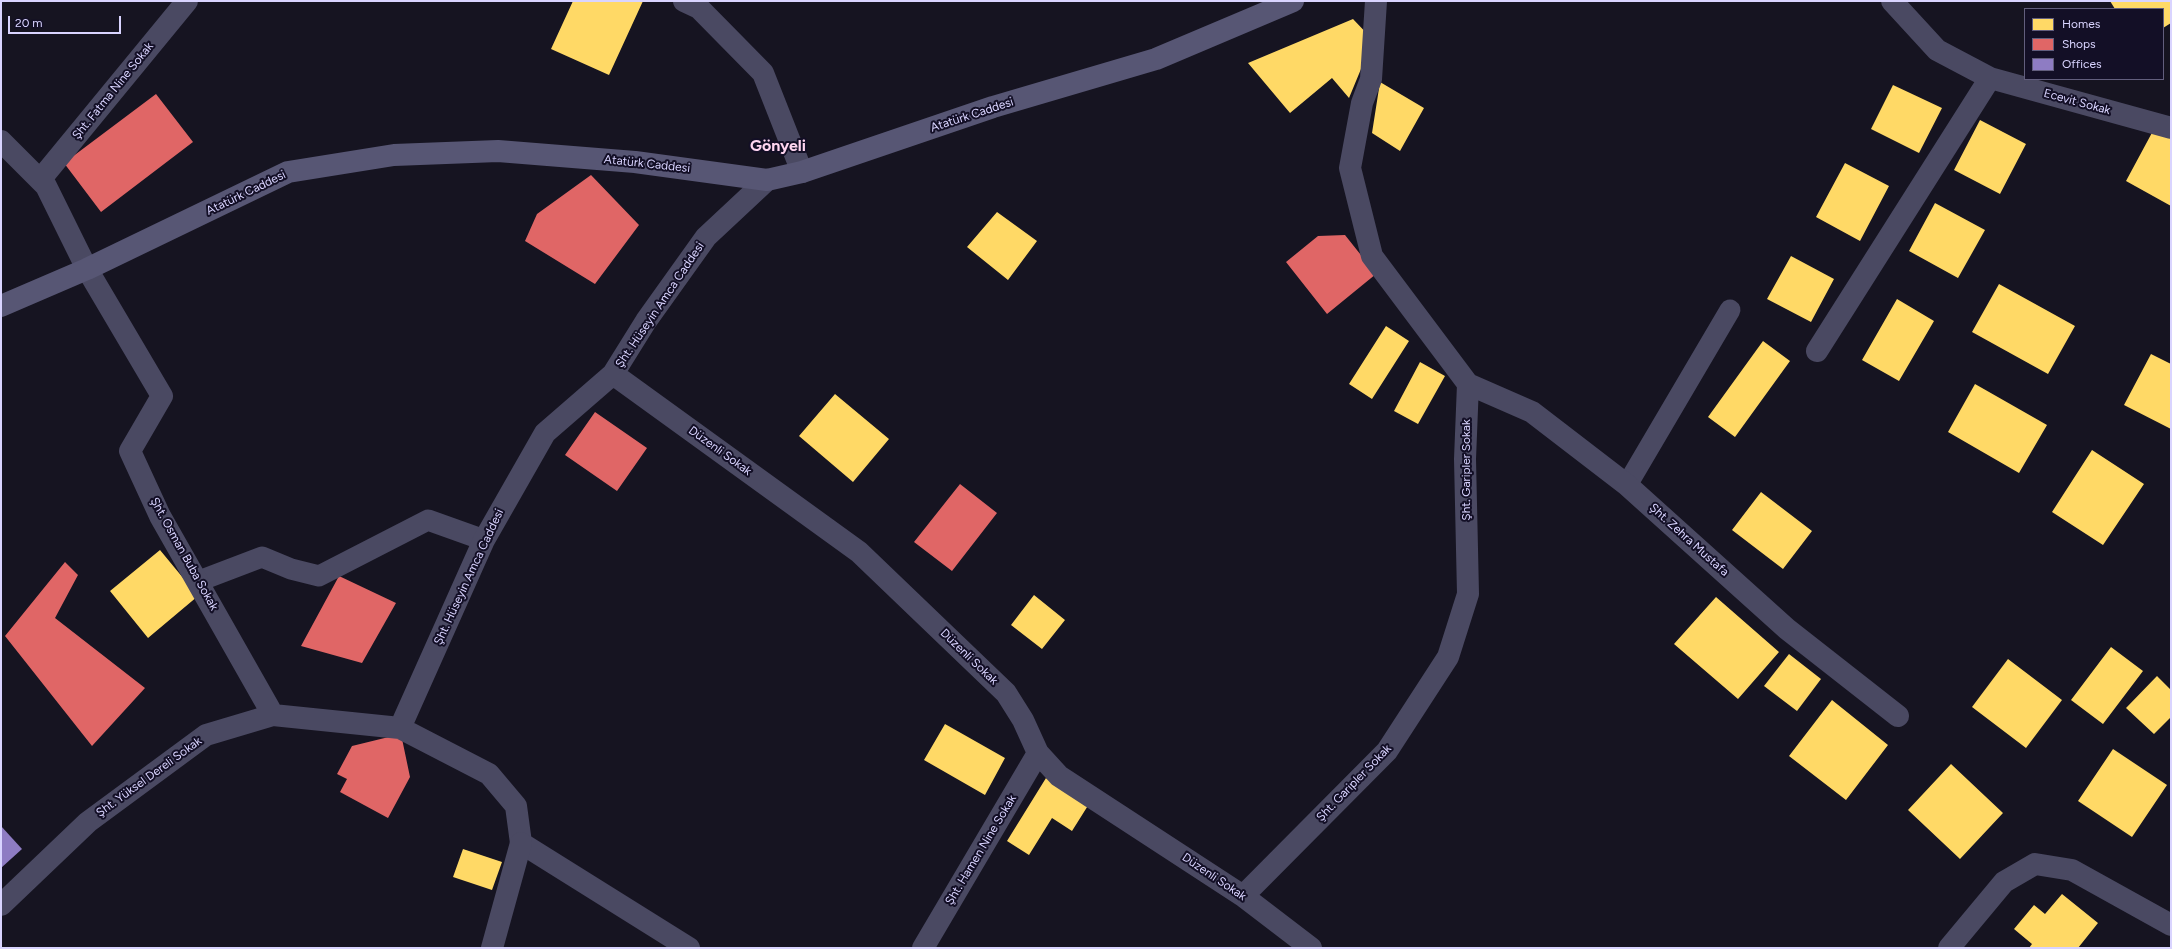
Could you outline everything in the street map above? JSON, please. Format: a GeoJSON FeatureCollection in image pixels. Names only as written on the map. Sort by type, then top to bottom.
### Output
{"type":"FeatureCollection","features":[{"type":"Feature","properties":{"kind":"main road","name":"Atatürk Caddesi"},"geometry":{"type":"LineString","coordinates":[[1,306],[87,269],[288,172],[394,155],[498,151],[635,162],[767,180],[802,172],[993,107],[1156,58],[1293,1]]}},
{"type":"Feature","properties":{"kind":"street","name":"Şht. Fatma Nine Sokak"},"geometry":{"type":"LineString","coordinates":[[40,180],[187,1]]}},
{"type":"Feature","properties":{"kind":"street"},"geometry":{"type":"LineString","coordinates":[[1376,1],[1370,79],[1362,103],[1350,168],[1372,256],[1468,384]]}},
{"type":"Feature","properties":{"kind":"street","name":"Ecevit Sokak"},"geometry":{"type":"LineString","coordinates":[[1892,1],[1937,50],[1990,78],[2171,128]]}},
{"type":"Feature","properties":{"kind":"street"},"geometry":{"type":"LineString","coordinates":[[695,3],[764,73],[802,172]]}},
{"type":"Feature","properties":{"kind":"street"},"geometry":{"type":"LineString","coordinates":[[1817,351],[1990,78]]}},
{"type":"Feature","properties":{"kind":"street"},"geometry":{"type":"LineString","coordinates":[[1,142],[46,186],[87,269]]}},
{"type":"Feature","properties":{"kind":"street","name":"Şht. Hüseyin Amca Caddesi"},"geometry":{"type":"LineString","coordinates":[[400,728],[484,540],[545,433],[614,374],[646,321],[706,237],[767,180]]}},
{"type":"Feature","properties":{"kind":"street","name":"Şht. Osman Buba Sokak"},"geometry":{"type":"LineString","coordinates":[[87,269],[162,396],[130,451],[160,516],[199,581],[273,714]]}},
{"type":"Feature","properties":{"kind":"street","name":"Düzenli Sokak"},"geometry":{"type":"LineString","coordinates":[[614,374],[859,552],[1006,693],[1023,720],[1038,753],[1060,776],[1243,896],[1311,948]]}},
{"type":"Feature","properties":{"kind":"street","name":"Şht. Zehra Mustafa"},"geometry":{"type":"LineString","coordinates":[[1468,384],[1532,412],[1627,485],[1787,628],[1898,716]]}},
{"type":"Feature","properties":{"kind":"street","name":"Şht. Garipler Sokak"},"geometry":{"type":"LineString","coordinates":[[1243,896],[1387,751],[1448,657],[1468,594],[1465,459],[1468,384]]}},
{"type":"Feature","properties":{"kind":"street","name":"Şht. Yüksel Dereli Sokak"},"geometry":{"type":"LineString","coordinates":[[1,905],[88,822],[206,735],[273,714],[400,728]]}},
{"type":"Feature","properties":{"kind":"street"},"geometry":{"type":"LineString","coordinates":[[400,728],[488,774],[516,806],[522,843],[492,948]]}},
{"type":"Feature","properties":{"kind":"street","name":"Şht. Hamen Nine Sokak"},"geometry":{"type":"LineString","coordinates":[[923,948],[1038,753]]}},
{"type":"Feature","properties":{"kind":"street"},"geometry":{"type":"LineString","coordinates":[[522,843],[689,948]]}},
{"type":"Feature","properties":{"kind":"street"},"geometry":{"type":"LineString","coordinates":[[1949,948],[2004,882],[2035,864],[2072,870],[2171,925]]}},
{"type":"Feature","properties":{"kind":"lane"},"geometry":{"type":"LineString","coordinates":[[1627,485],[1730,310]]}},
{"type":"Feature","properties":{"kind":"lane"},"geometry":{"type":"LineString","coordinates":[[199,581],[262,557],[291,570],[319,576],[428,520],[484,540]]}},
{"type":"Feature","properties":{"kind":"building: Homes"},"geometry":{"type":"Polygon","coordinates":[[[573,1],[643,1],[609,75],[551,49],[573,1]]]}},
{"type":"Feature","properties":{"kind":"building: Homes"},"geometry":{"type":"Polygon","coordinates":[[[2110,1],[2171,1],[2171,23],[2164,27],[2164,8],[2114,8],[2110,1]]]}},
{"type":"Feature","properties":{"kind":"building: Homes"},"geometry":{"type":"Polygon","coordinates":[[[1353,19],[1373,40],[1349,98],[1332,78],[1290,113],[1248,63],[1353,19]]]}},
{"type":"Feature","properties":{"kind":"building: Homes"},"geometry":{"type":"Polygon","coordinates":[[[1380,82],[1424,108],[1400,151],[1372,133],[1380,82]]]}},
{"type":"Feature","properties":{"kind":"building: Homes"},"geometry":{"type":"Polygon","coordinates":[[[1893,85],[1942,108],[1919,153],[1871,129],[1893,85]]]}},
{"type":"Feature","properties":{"kind":"building: Homes"},"geometry":{"type":"Polygon","coordinates":[[[1980,120],[2026,144],[2000,194],[1954,170],[1980,120]]]}},
{"type":"Feature","properties":{"kind":"building: Homes"},"geometry":{"type":"Polygon","coordinates":[[[2154,129],[2171,138],[2171,206],[2126,181],[2154,129]]]}},
{"type":"Feature","properties":{"kind":"building: Homes"},"geometry":{"type":"Polygon","coordinates":[[[1845,163],[1889,186],[1860,241],[1816,217],[1845,163]]]}},
{"type":"Feature","properties":{"kind":"building: Homes"},"geometry":{"type":"Polygon","coordinates":[[[1935,203],[1985,230],[1958,278],[1909,251],[1935,203]]]}},
{"type":"Feature","properties":{"kind":"building: Homes"},"geometry":{"type":"Polygon","coordinates":[[[997,212],[1037,241],[1008,280],[967,247],[997,212]]]}},
{"type":"Feature","properties":{"kind":"building: Homes"},"geometry":{"type":"Polygon","coordinates":[[[1791,256],[1834,279],[1811,322],[1767,299],[1791,256]]]}},
{"type":"Feature","properties":{"kind":"building: Homes"},"geometry":{"type":"Polygon","coordinates":[[[1999,284],[2075,326],[2048,374],[1972,332],[1999,284]]]}},
{"type":"Feature","properties":{"kind":"building: Homes"},"geometry":{"type":"Polygon","coordinates":[[[1897,299],[1934,321],[1899,381],[1862,360],[1897,299]]]}},
{"type":"Feature","properties":{"kind":"building: Homes"},"geometry":{"type":"Polygon","coordinates":[[[1386,326],[1409,341],[1372,399],[1349,384],[1386,326]]]}},
{"type":"Feature","properties":{"kind":"building: Homes"},"geometry":{"type":"Polygon","coordinates":[[[1763,341],[1790,361],[1735,437],[1708,417],[1763,341]]]}},
{"type":"Feature","properties":{"kind":"building: Homes"},"geometry":{"type":"Polygon","coordinates":[[[2151,354],[2171,364],[2171,429],[2124,405],[2151,354]]]}},
{"type":"Feature","properties":{"kind":"building: Homes"},"geometry":{"type":"Polygon","coordinates":[[[1420,362],[1445,376],[1418,424],[1394,411],[1420,362]]]}},
{"type":"Feature","properties":{"kind":"building: Homes"},"geometry":{"type":"Polygon","coordinates":[[[1975,384],[2047,425],[2019,473],[1948,432],[1975,384]]]}},
{"type":"Feature","properties":{"kind":"building: Homes"},"geometry":{"type":"Polygon","coordinates":[[[835,394],[889,439],[853,482],[799,436],[835,394]]]}},
{"type":"Feature","properties":{"kind":"building: Homes"},"geometry":{"type":"Polygon","coordinates":[[[2092,450],[2144,484],[2103,545],[2052,512],[2092,450]]]}},
{"type":"Feature","properties":{"kind":"building: Homes"},"geometry":{"type":"Polygon","coordinates":[[[1761,492],[1812,531],[1783,569],[1732,530],[1761,492]]]}},
{"type":"Feature","properties":{"kind":"building: Homes"},"geometry":{"type":"Polygon","coordinates":[[[160,550],[198,596],[148,638],[110,591],[160,550]]]}},
{"type":"Feature","properties":{"kind":"building: Homes"},"geometry":{"type":"Polygon","coordinates":[[[1034,595],[1065,620],[1042,649],[1011,625],[1034,595]]]}},
{"type":"Feature","properties":{"kind":"building: Homes"},"geometry":{"type":"Polygon","coordinates":[[[1716,597],[1779,652],[1738,699],[1674,644],[1716,597]]]}},
{"type":"Feature","properties":{"kind":"building: Homes"},"geometry":{"type":"Polygon","coordinates":[[[2111,647],[2143,671],[2103,724],[2071,700],[2111,647]]]}},
{"type":"Feature","properties":{"kind":"building: Homes"},"geometry":{"type":"Polygon","coordinates":[[[1789,654],[1821,679],[1797,711],[1764,686],[1789,654]]]}},
{"type":"Feature","properties":{"kind":"building: Homes"},"geometry":{"type":"Polygon","coordinates":[[[2008,659],[2062,700],[2026,748],[1972,707],[2008,659]]]}},
{"type":"Feature","properties":{"kind":"building: Homes"},"geometry":{"type":"Polygon","coordinates":[[[2157,676],[2171,690],[2171,717],[2154,734],[2126,708],[2157,676]]]}},
{"type":"Feature","properties":{"kind":"building: Homes"},"geometry":{"type":"Polygon","coordinates":[[[1832,700],[1888,745],[1846,800],[1789,756],[1832,700]]]}},
{"type":"Feature","properties":{"kind":"building: Homes"},"geometry":{"type":"Polygon","coordinates":[[[945,724],[1005,758],[985,795],[924,760],[945,724]]]}},
{"type":"Feature","properties":{"kind":"building: Homes"},"geometry":{"type":"Polygon","coordinates":[[[2113,749],[2167,785],[2132,837],[2078,801],[2113,749]]]}},
{"type":"Feature","properties":{"kind":"building: Homes"},"geometry":{"type":"Polygon","coordinates":[[[1951,764],[2003,813],[1960,859],[1908,810],[1951,764]]]}},
{"type":"Feature","properties":{"kind":"building: Homes"},"geometry":{"type":"Polygon","coordinates":[[[1046,778],[1089,804],[1072,831],[1052,818],[1029,855],[1007,841],[1046,778]]]}},
{"type":"Feature","properties":{"kind":"building: Homes"},"geometry":{"type":"Polygon","coordinates":[[[463,849],[502,862],[492,890],[453,877],[463,849]]]}},
{"type":"Feature","properties":{"kind":"building: Homes"},"geometry":{"type":"Polygon","coordinates":[[[2062,894],[2098,923],[2078,948],[2029,948],[2032,944],[2014,929],[2034,905],[2045,914],[2062,894]]]}},
{"type":"Feature","properties":{"kind":"building: Shops"},"geometry":{"type":"Polygon","coordinates":[[[156,94],[193,142],[101,212],[64,163],[156,94]]]}},
{"type":"Feature","properties":{"kind":"building: Shops"},"geometry":{"type":"Polygon","coordinates":[[[591,175],[639,225],[595,284],[525,241],[537,214],[591,175]]]}},
{"type":"Feature","properties":{"kind":"building: Shops"},"geometry":{"type":"Polygon","coordinates":[[[1345,235],[1376,274],[1327,314],[1286,262],[1318,236],[1345,235]]]}},
{"type":"Feature","properties":{"kind":"building: Shops"},"geometry":{"type":"Polygon","coordinates":[[[595,412],[647,448],[617,491],[565,455],[595,412]]]}},
{"type":"Feature","properties":{"kind":"building: Shops"},"geometry":{"type":"Polygon","coordinates":[[[960,484],[997,513],[952,571],[914,542],[960,484]]]}},
{"type":"Feature","properties":{"kind":"building: Shops"},"geometry":{"type":"Polygon","coordinates":[[[65,562],[78,575],[55,618],[145,688],[92,746],[5,636],[65,562]]]}},
{"type":"Feature","properties":{"kind":"building: Shops"},"geometry":{"type":"Polygon","coordinates":[[[339,576],[396,603],[362,663],[301,646],[339,576]]]}},
{"type":"Feature","properties":{"kind":"building: Shops"},"geometry":{"type":"Polygon","coordinates":[[[401,734],[410,777],[388,818],[340,792],[347,779],[337,774],[352,746],[401,734]]]}},
{"type":"Feature","properties":{"kind":"building: Offices"},"geometry":{"type":"Polygon","coordinates":[[[1,826],[22,849],[1,868],[1,826]]]}},
{"type":"Feature","properties":{"kind":"district","name":"Gönyeli"},"geometry":{"type":"Point","coordinates":[778,146]}}]}
